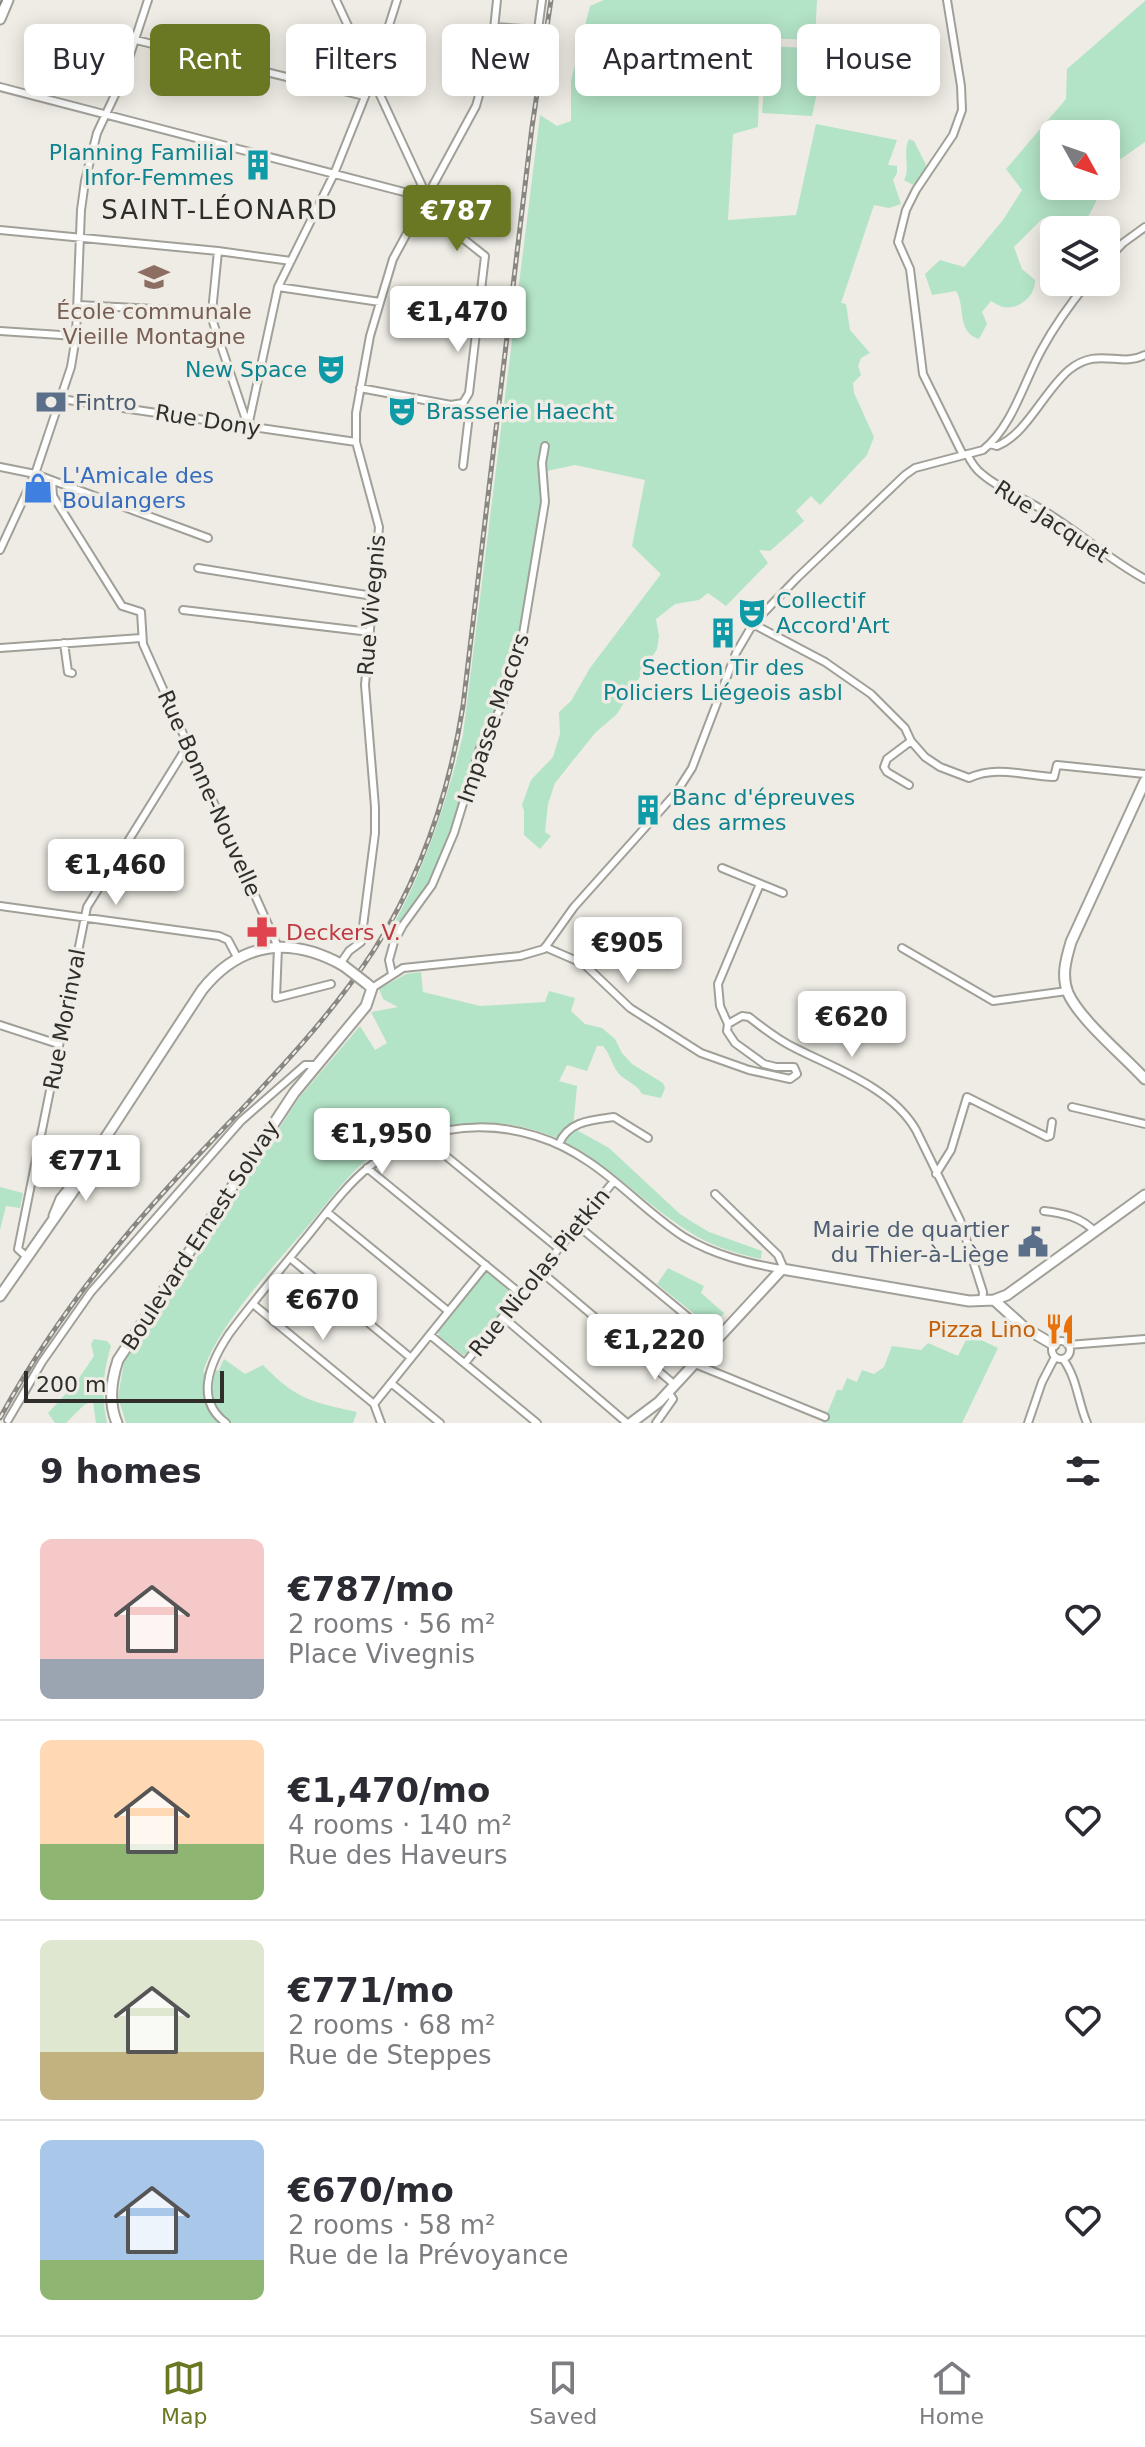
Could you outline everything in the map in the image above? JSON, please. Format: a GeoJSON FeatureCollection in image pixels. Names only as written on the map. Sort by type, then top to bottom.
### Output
{"type":"FeatureCollection","features":[{"type":"Feature","properties":{"kind":"street"},"geometry":{"type":"LineString","coordinates":[[0,19],[8,0]]}},
{"type":"Feature","properties":{"kind":"street"},"geometry":{"type":"LineString","coordinates":[[0,550],[35,474],[71,367],[76,336],[79,239],[85,181],[105,115],[136,40],[148,0]]}},
{"type":"Feature","properties":{"kind":"street"},"geometry":{"type":"LineString","coordinates":[[336,0],[347,24]]}},
{"type":"Feature","properties":{"kind":"street"},"geometry":{"type":"LineString","coordinates":[[389,24],[397,0]]}},
{"type":"Feature","properties":{"kind":"street","name":"Rue Vivegnis"},"geometry":{"type":"LineString","coordinates":[[495,24],[497,0]]}},
{"type":"Feature","properties":{"kind":"street"},"geometry":{"type":"LineString","coordinates":[[539,24],[542,0]]}},
{"type":"Feature","properties":{"kind":"street","name":"Rue Jacquet"},"geometry":{"type":"LineString","coordinates":[[947,0],[962,110],[953,135],[906,210],[898,242],[910,269],[923,374],[965,455],[986,477],[1043,510],[1094,544],[1110,559],[1145,579]]}},
{"type":"Feature","properties":{"kind":"street"},"geometry":{"type":"LineString","coordinates":[[136,40],[286,77]]}},
{"type":"Feature","properties":{"kind":"street"},"geometry":{"type":"LineString","coordinates":[[0,87],[427,198]]}},
{"type":"Feature","properties":{"kind":"street"},"geometry":{"type":"LineString","coordinates":[[248,426],[278,287],[334,174],[364,96]]}},
{"type":"Feature","properties":{"kind":"street"},"geometry":{"type":"LineString","coordinates":[[360,388],[451,405],[463,403],[469,393],[485,256],[437,218],[380,96]]}},
{"type":"Feature","properties":{"kind":"street","name":"Rue Vivegnis"},"geometry":{"type":"LineString","coordinates":[[342,965],[349,951],[361,942],[374,846],[373,779],[364,700],[379,527],[356,442],[356,413],[370,336],[393,259],[479,96]]}},
{"type":"Feature","properties":{"kind":"street"},"geometry":{"type":"LineString","coordinates":[[1120,246],[1145,227]]}},
{"type":"Feature","properties":{"kind":"street"},"geometry":{"type":"LineString","coordinates":[[0,230],[291,261]]}},
{"type":"Feature","properties":{"kind":"street"},"geometry":{"type":"LineString","coordinates":[[218,251],[212,319],[248,426]]}},
{"type":"Feature","properties":{"kind":"street"},"geometry":{"type":"LineString","coordinates":[[278,287],[380,302]]}},
{"type":"Feature","properties":{"kind":"street"},"geometry":{"type":"LineString","coordinates":[[0,1296],[54,1216],[70,1198],[85,1169],[202,990],[221,968],[237,957],[265,948],[308,950],[342,965],[369,986],[417,966],[520,956],[545,947],[582,897],[676,793],[692,768],[736,653],[753,624],[905,475],[915,468],[983,450],[990,444],[1049,338],[1078,296]]}},
{"type":"Feature","properties":{"kind":"street"},"geometry":{"type":"LineString","coordinates":[[78,305],[212,312]]}},
{"type":"Feature","properties":{"kind":"street"},"geometry":{"type":"LineString","coordinates":[[0,331],[76,336]]}},
{"type":"Feature","properties":{"kind":"street"},"geometry":{"type":"LineString","coordinates":[[990,444],[997,446],[1010,440],[1060,378],[1083,361],[1101,356],[1138,358],[1145,355]]}},
{"type":"Feature","properties":{"kind":"street","name":"Rue Dony"},"geometry":{"type":"LineString","coordinates":[[61,399],[356,442]]}},
{"type":"Feature","properties":{"kind":"street"},"geometry":{"type":"LineString","coordinates":[[463,403],[469,415],[463,466]]}},
{"type":"Feature","properties":{"kind":"street","name":"Impasse Macors"},"geometry":{"type":"LineString","coordinates":[[392,974],[389,960],[394,942],[432,885],[454,833],[480,748],[501,707],[521,646],[545,502],[542,463],[545,446]]}},
{"type":"Feature","properties":{"kind":"street"},"geometry":{"type":"LineString","coordinates":[[0,467],[35,474],[208,538]]}},
{"type":"Feature","properties":{"kind":"street"},"geometry":{"type":"LineString","coordinates":[[0,648],[141,638],[141,612],[122,606],[53,496],[52,481]]}},
{"type":"Feature","properties":{"kind":"street"},"geometry":{"type":"LineString","coordinates":[[198,568],[373,596]]}},
{"type":"Feature","properties":{"kind":"street"},"geometry":{"type":"LineString","coordinates":[[183,610],[370,632]]}},
{"type":"Feature","properties":{"kind":"street"},"geometry":{"type":"LineString","coordinates":[[753,624],[825,662],[871,694],[905,728],[911,741],[925,757],[940,767],[969,778],[985,771],[1000,770],[1054,777],[1057,765],[1145,774]]}},
{"type":"Feature","properties":{"kind":"street","name":"Rue Bonne-Nouvelle"},"geometry":{"type":"LineString","coordinates":[[141,638],[278,947]]}},
{"type":"Feature","properties":{"kind":"street"},"geometry":{"type":"LineString","coordinates":[[64,643],[68,672],[72,673]]}},
{"type":"Feature","properties":{"kind":"street"},"geometry":{"type":"LineString","coordinates":[[909,785],[884,767],[887,759],[911,741]]}},
{"type":"Feature","properties":{"kind":"street","name":"Rue Morinval"},"geometry":{"type":"LineString","coordinates":[[27,1257],[18,1249],[87,907],[188,745]]}},
{"type":"Feature","properties":{"kind":"street"},"geometry":{"type":"LineString","coordinates":[[1145,781],[1071,942],[1064,966],[1067,991],[1080,1011],[1145,1079]]}},
{"type":"Feature","properties":{"kind":"street"},"geometry":{"type":"LineString","coordinates":[[722,868],[783,893]]}},
{"type":"Feature","properties":{"kind":"street"},"geometry":{"type":"LineString","coordinates":[[545,947],[584,964],[630,1008],[701,1053],[749,1070],[790,1079],[795,1077],[797,1071],[794,1067],[764,1064],[735,1043],[727,1031],[728,1024],[720,1006],[718,984],[760,884]]}},
{"type":"Feature","properties":{"kind":"street"},"geometry":{"type":"LineString","coordinates":[[0,906],[219,936],[228,940],[237,957]]}},
{"type":"Feature","properties":{"kind":"street"},"geometry":{"type":"LineString","coordinates":[[278,947],[276,998],[331,984]]}},
{"type":"Feature","properties":{"kind":"street"},"geometry":{"type":"LineString","coordinates":[[902,948],[993,1001],[1067,991]]}},
{"type":"Feature","properties":{"kind":"street","name":"Boulevard Ernest Solvay"},"geometry":{"type":"LineString","coordinates":[[117,1423],[111,1396],[118,1360],[294,1093],[366,1006],[369,986]]}},
{"type":"Feature","properties":{"kind":"street"},"geometry":{"type":"LineString","coordinates":[[728,1024],[736,1018],[749,1017],[777,1038],[847,1073],[883,1096],[913,1124],[960,1220],[983,1292],[982,1302]]}},
{"type":"Feature","properties":{"kind":"street"},"geometry":{"type":"LineString","coordinates":[[0,1025],[58,1044]]}},
{"type":"Feature","properties":{"kind":"street"},"geometry":{"type":"LineString","coordinates":[[2,1414],[10,1422],[42,1362],[91,1292],[251,1111],[305,1065],[317,1065]]}},
{"type":"Feature","properties":{"kind":"street"},"geometry":{"type":"LineString","coordinates":[[936,1174],[951,1150],[967,1097],[1047,1137],[1050,1136],[1052,1122]]}},
{"type":"Feature","properties":{"kind":"street"},"geometry":{"type":"LineString","coordinates":[[1072,1107],[1145,1124]]}},
{"type":"Feature","properties":{"kind":"street"},"geometry":{"type":"LineString","coordinates":[[559,1144],[565,1131],[587,1120],[614,1117],[648,1138]]}},
{"type":"Feature","properties":{"kind":"street"},"geometry":{"type":"LineString","coordinates":[[226,1423],[209,1400],[207,1378],[222,1344],[327,1212],[367,1168],[397,1148],[438,1132],[469,1127],[503,1128],[559,1144],[586,1160],[677,1231],[710,1250],[734,1259],[982,1302],[1007,1295],[1145,1195]]}},
{"type":"Feature","properties":{"kind":"street"},"geometry":{"type":"LineString","coordinates":[[438,1132],[446,1156],[558,1248]]}},
{"type":"Feature","properties":{"kind":"street"},"geometry":{"type":"LineString","coordinates":[[367,1168],[521,1294]]}},
{"type":"Feature","properties":{"kind":"street","name":"Rue Nicolas Pietkin"},"geometry":{"type":"LineString","coordinates":[[465,1363],[614,1181]]}},
{"type":"Feature","properties":{"kind":"street"},"geometry":{"type":"LineString","coordinates":[[715,1194],[778,1255],[783,1269]]}},
{"type":"Feature","properties":{"kind":"street"},"geometry":{"type":"LineString","coordinates":[[1044,1211],[1058,1212],[1079,1220],[1095,1232]]}},
{"type":"Feature","properties":{"kind":"street"},"geometry":{"type":"LineString","coordinates":[[327,1212],[448,1311]]}},
{"type":"Feature","properties":{"kind":"street"},"geometry":{"type":"LineString","coordinates":[[577,1225],[717,1341]]}},
{"type":"Feature","properties":{"kind":"street"},"geometry":{"type":"LineString","coordinates":[[290,1258],[411,1358]]}},
{"type":"Feature","properties":{"kind":"street"},"geometry":{"type":"LineString","coordinates":[[374,1404],[486,1265]]}},
{"type":"Feature","properties":{"kind":"street"},"geometry":{"type":"LineString","coordinates":[[503,1317],[629,1423],[650,1410],[672,1388],[783,1269]]}},
{"type":"Feature","properties":{"kind":"street"},"geometry":{"type":"LineString","coordinates":[[540,1271],[672,1388],[673,1399],[656,1423]]}},
{"type":"Feature","properties":{"kind":"street"},"geometry":{"type":"LineString","coordinates":[[994,1300],[1025,1328],[1054,1345]]}},
{"type":"Feature","properties":{"kind":"street"},"geometry":{"type":"LineString","coordinates":[[253,1304],[374,1404],[381,1423]]}},
{"type":"Feature","properties":{"kind":"street"},"geometry":{"type":"LineString","coordinates":[[430,1335],[537,1423]]}},
{"type":"Feature","properties":{"kind":"street"},"geometry":{"type":"LineString","coordinates":[[1054,1345],[1061,1342],[1068,1345],[1145,1339]]}},
{"type":"Feature","properties":{"kind":"street"},"geometry":{"type":"LineString","coordinates":[[1054,1345],[1052,1349],[1073,1373],[1087,1423]]}},
{"type":"Feature","properties":{"kind":"street"},"geometry":{"type":"LineString","coordinates":[[1028,1423],[1042,1382],[1059,1358],[1068,1355],[1068,1345]]}},
{"type":"Feature","properties":{"kind":"street"},"geometry":{"type":"LineString","coordinates":[[695,1364],[825,1417]]}},
{"type":"Feature","properties":{"kind":"street"},"geometry":{"type":"LineString","coordinates":[[391,1383],[440,1423]]}},
{"type":"Feature","properties":{"kind":"green space"},"geometry":{"type":"Polygon","coordinates":[[[604,0],[817,0],[816,24],[797,24],[797,39],[781,39],[781,24],[585,24],[590,6],[604,0]]]}},
{"type":"Feature","properties":{"kind":"green space"},"geometry":{"type":"Polygon","coordinates":[[[1145,1],[1145,142],[1120,160],[1120,120],[1048,120],[1066,99],[1067,69],[1145,1]]]}},
{"type":"Feature","properties":{"kind":"green space"},"geometry":{"type":"Polygon","coordinates":[[[781,47],[797,48],[797,96],[816,96],[812,116],[762,113],[763,96],[781,96],[781,47]]]}},
{"type":"Feature","properties":{"kind":"green space"},"geometry":{"type":"Polygon","coordinates":[[[575,65],[575,96],[759,96],[758,127],[733,134],[728,220],[796,215],[816,124],[897,140],[888,165],[897,166],[893,180],[901,204],[889,208],[874,205],[841,303],[846,304],[850,330],[870,353],[861,358],[858,366],[861,375],[853,383],[854,393],[874,437],[867,455],[820,505],[811,496],[796,511],[804,521],[770,551],[759,550],[768,563],[726,606],[708,593],[699,600],[675,604],[656,619],[659,636],[657,649],[617,714],[595,733],[555,783],[548,804],[545,832],[551,836],[540,849],[524,835],[522,805],[531,780],[553,757],[560,734],[559,712],[571,701],[590,668],[661,574],[632,546],[645,480],[575,465],[542,472],[545,502],[521,631],[501,700],[429,883],[393,938],[390,931],[414,884],[433,836],[463,735],[540,115],[557,126],[571,121],[571,81],[575,65]]]}},
{"type":"Feature","properties":{"kind":"green space"},"geometry":{"type":"Polygon","coordinates":[[[1040,129],[1040,200],[1096,200],[1088,216],[1040,216],[1040,221],[1014,247],[1022,269],[1035,280],[1033,291],[1025,301],[1015,306],[1003,307],[991,301],[982,312],[987,324],[979,339],[972,336],[964,325],[956,291],[932,295],[925,274],[940,260],[964,267],[1003,220],[1022,190],[1006,169],[1040,129]]]}},
{"type":"Feature","properties":{"kind":"green space"},"geometry":{"type":"Polygon","coordinates":[[[909,139],[914,141],[926,165],[922,177],[913,185],[904,180],[909,139]]]}},
{"type":"Feature","properties":{"kind":"green space"},"geometry":{"type":"Polygon","coordinates":[[[421,972],[423,992],[480,1006],[545,1002],[549,991],[575,998],[571,1011],[585,1024],[602,1028],[615,1039],[632,1064],[663,1083],[665,1088],[661,1098],[642,1094],[618,1073],[603,1046],[597,1046],[587,1071],[567,1065],[559,1081],[577,1086],[573,1128],[609,1148],[680,1214],[709,1232],[762,1251],[761,1259],[696,1236],[584,1153],[529,1128],[496,1123],[411,1132],[378,1150],[343,1183],[236,1313],[222,1333],[203,1372],[219,1370],[224,1359],[245,1374],[263,1365],[286,1386],[306,1398],[357,1412],[353,1423],[126,1423],[118,1397],[124,1362],[202,1250],[298,1099],[360,1026],[375,1050],[387,1043],[371,1012],[398,1007],[383,999],[379,989],[406,974],[421,972]]]}},
{"type":"Feature","properties":{"kind":"green space"},"geometry":{"type":"Polygon","coordinates":[[[0,1187],[23,1193],[20,1208],[6,1206],[0,1230],[0,1187]]]}},
{"type":"Feature","properties":{"kind":"green space"},"geometry":{"type":"Polygon","coordinates":[[[668,1268],[704,1286],[701,1293],[724,1313],[712,1328],[657,1284],[668,1268]]]}},
{"type":"Feature","properties":{"kind":"green space"},"geometry":{"type":"Polygon","coordinates":[[[485,1272],[489,1272],[514,1296],[468,1353],[463,1355],[439,1336],[438,1331],[485,1272]]]}},
{"type":"Feature","properties":{"kind":"green space"},"geometry":{"type":"Polygon","coordinates":[[[969,1334],[998,1348],[962,1423],[823,1423],[837,1390],[842,1390],[847,1378],[857,1382],[862,1370],[874,1374],[884,1367],[892,1346],[921,1350],[928,1343],[958,1356],[969,1334]]]}},
{"type":"Feature","properties":{"kind":"green space"},"geometry":{"type":"Polygon","coordinates":[[[94,1339],[107,1341],[111,1346],[104,1384],[107,1423],[96,1423],[93,1401],[84,1405],[66,1423],[55,1423],[48,1413],[75,1384],[94,1356],[91,1344],[94,1339]]]}},
{"type":"Feature","properties":{"kind":"tram line"},"geometry":{"type":"LineString","coordinates":[[0,4],[2,0]]}},
{"type":"Feature","properties":{"kind":"railway"},"geometry":{"type":"LineString","coordinates":[[0,1418],[37,1355],[101,1266],[172,1183],[304,1042],[352,982],[391,922],[420,863],[450,770],[463,706],[532,127],[551,0]]}},
{"type":"Feature","properties":{"kind":"place","name":"Planning Familial Infor-Femmes"},"geometry":{"type":"Point","coordinates":[258,165]}},
{"type":"Feature","properties":{"kind":"place","name":"École communale Vieille Montagne"},"geometry":{"type":"Point","coordinates":[154,277]}},
{"type":"Feature","properties":{"kind":"place","name":"New Space"},"geometry":{"type":"Point","coordinates":[331,369]}},
{"type":"Feature","properties":{"kind":"place","name":"Fintro"},"geometry":{"type":"Point","coordinates":[51,402]}},
{"type":"Feature","properties":{"kind":"place","name":"Brasserie Haecht"},"geometry":{"type":"Point","coordinates":[402,411]}},
{"type":"Feature","properties":{"kind":"place","name":"L'Amicale des Boulangers"},"geometry":{"type":"Point","coordinates":[38,488]}},
{"type":"Feature","properties":{"kind":"place","name":"Collectif Accord'Art"},"geometry":{"type":"Point","coordinates":[752,613]}},
{"type":"Feature","properties":{"kind":"place","name":"Section Tir des Policiers Liégeois asbl"},"geometry":{"type":"Point","coordinates":[723,633]}},
{"type":"Feature","properties":{"kind":"place","name":"Banc d'épreuves des armes"},"geometry":{"type":"Point","coordinates":[648,810]}},
{"type":"Feature","properties":{"kind":"place","name":"Deckers V."},"geometry":{"type":"Point","coordinates":[262,932]}},
{"type":"Feature","properties":{"kind":"place","name":"Mairie de quartier du Thier-à-Liège"},"geometry":{"type":"Point","coordinates":[1033,1242]}},
{"type":"Feature","properties":{"kind":"place","name":"Pizza Lino"},"geometry":{"type":"Point","coordinates":[1060,1329]}},
{"type":"Feature","properties":{"kind":"district","name":"SAINT-LÉONARD"},"geometry":{"type":"Point","coordinates":[220,210]}}]}
